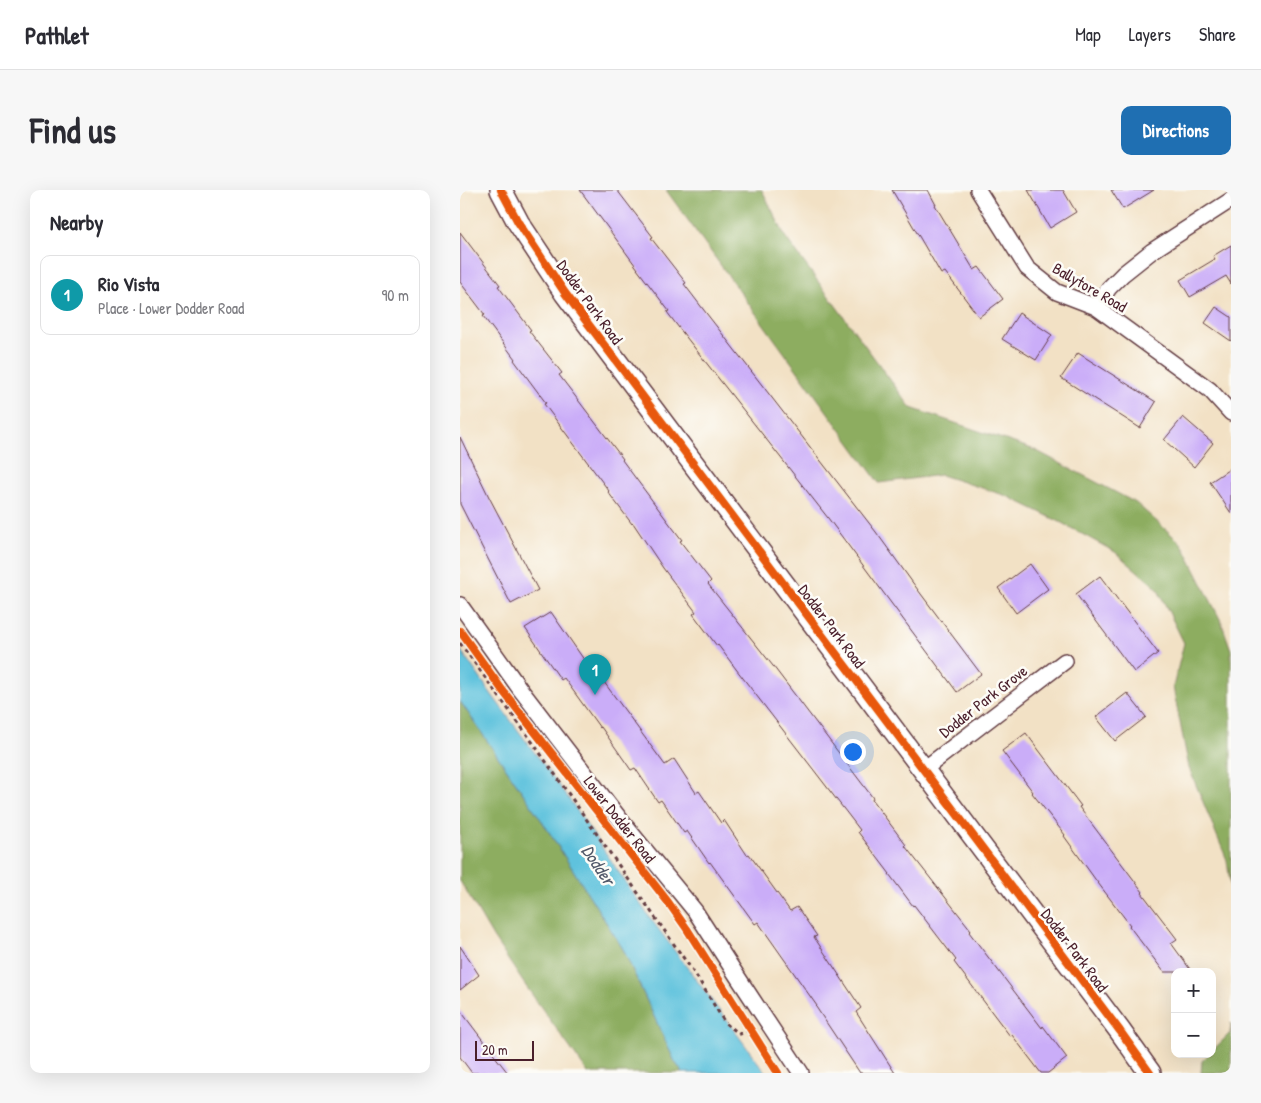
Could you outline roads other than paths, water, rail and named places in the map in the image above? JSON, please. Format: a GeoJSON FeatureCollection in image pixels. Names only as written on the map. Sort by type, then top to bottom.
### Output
{"type":"FeatureCollection","features":[{"type":"Feature","properties":{"kind":"main road","name":"Dodder Park Road"},"geometry":{"type":"LineString","coordinates":[[501,190],[539,256],[565,293],[1150,1073]]}},
{"type":"Feature","properties":{"kind":"street","name":"Ballytore Road"},"geometry":{"type":"LineString","coordinates":[[978,190],[1027,268],[1057,292],[1096,307],[1210,390],[1231,412]]}},
{"type":"Feature","properties":{"kind":"street"},"geometry":{"type":"LineString","coordinates":[[1096,307],[1109,288],[1130,268],[1152,251],[1231,200]]}},
{"type":"Feature","properties":{"kind":"street","name":"Lower Dodder Road"},"geometry":{"type":"LineString","coordinates":[[460,605],[526,697],[623,823],[695,911],[801,1073]]}},
{"type":"Feature","properties":{"kind":"street","name":"Dodder Park Grove"},"geometry":{"type":"LineString","coordinates":[[923,770],[1065,661]]}},
{"type":"Feature","properties":{"kind":"water","name":"Dodder"},"geometry":{"type":"Polygon","coordinates":[[[460,649],[572,803],[648,915],[766,1073],[683,1073],[675,1062],[623,949],[544,824],[460,701],[460,649]]]}},
{"type":"Feature","properties":{"kind":"place","name":"Rio Vista"},"geometry":{"type":"Point","coordinates":[595,695]}}]}
